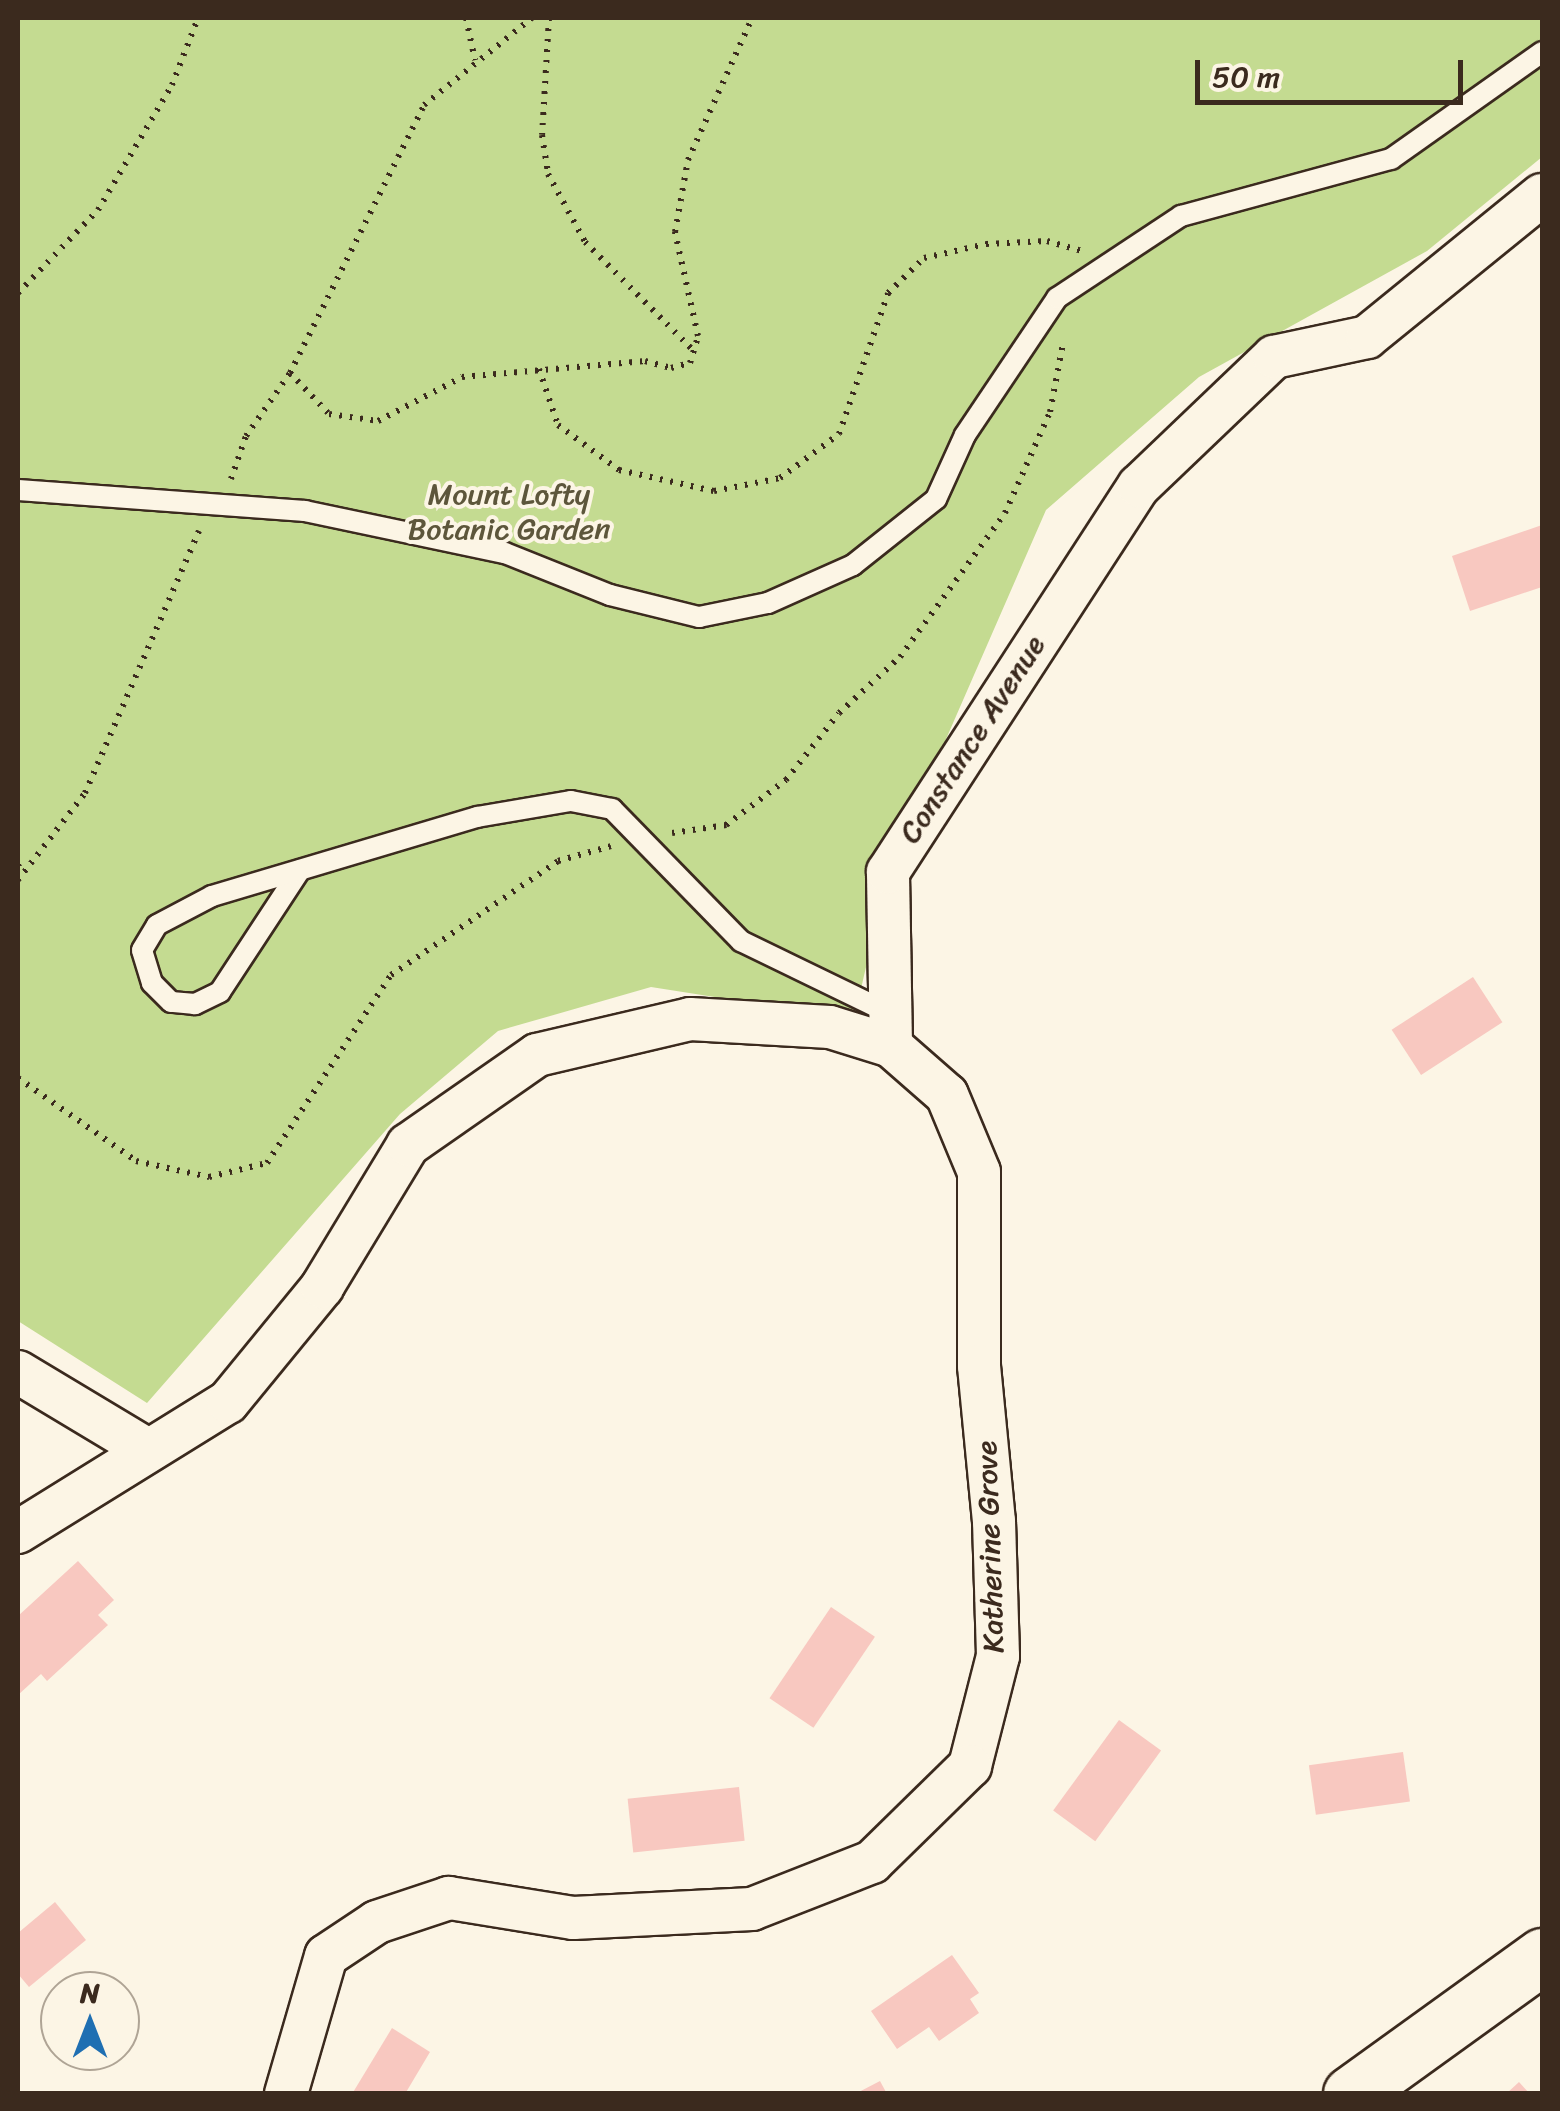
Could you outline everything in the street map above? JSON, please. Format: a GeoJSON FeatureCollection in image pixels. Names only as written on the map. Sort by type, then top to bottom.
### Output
{"type":"FeatureCollection","features":[{"type":"Feature","properties":{"kind":"main road"},"geometry":{"type":"LineString","coordinates":[[1351,2094],[1542,1956]]}},
{"type":"Feature","properties":{"kind":"street","name":"Constance Avenue"},"geometry":{"type":"LineString","coordinates":[[890,1029],[888,872],[1139,486],[1274,356],[1368,337],[1542,195]]}},
{"type":"Feature","properties":{"kind":"street"},"geometry":{"type":"LineString","coordinates":[[18,1532],[228,1402],[322,1287],[408,1144],[536,1055],[690,1019],[890,1029]]}},
{"type":"Feature","properties":{"kind":"street","name":"Katherine Grove"},"geometry":{"type":"LineString","coordinates":[[286,2094],[326,1956],[377,1922],[449,1898],[573,1918],[752,1909],[872,1862],[970,1766],[998,1656],[994,1522],[979,1366],[979,1172],[947,1095],[890,1029]]}},
{"type":"Feature","properties":{"kind":"street"},"geometry":{"type":"LineString","coordinates":[[18,1372],[148,1450]]}},
{"type":"Feature","properties":{"kind":"lane"},"geometry":{"type":"LineString","coordinates":[[18,490],[305,511],[505,553],[610,595],[700,618],[768,603],[854,564],[936,499],[965,435],[1057,298],[1113,258],[1181,216],[1392,159],[1542,52]]}},
{"type":"Feature","properties":{"kind":"lane"},"geometry":{"type":"LineString","coordinates":[[300,870],[220,992],[195,1004],[171,1002],[152,983],[142,950],[156,925],[212,896],[477,816],[571,801],[612,809],[742,941],[890,1029]]}},
{"type":"Feature","properties":{"kind":"path"},"geometry":{"type":"LineString","coordinates":[[18,292],[98,210],[172,85],[198,18]]}},
{"type":"Feature","properties":{"kind":"path"},"geometry":{"type":"LineString","coordinates":[[466,18],[475,60]]}},
{"type":"Feature","properties":{"kind":"path"},"geometry":{"type":"LineString","coordinates":[[290,373],[424,105],[475,60],[532,18]]}},
{"type":"Feature","properties":{"kind":"path"},"geometry":{"type":"LineString","coordinates":[[549,18],[542,135],[548,174],[585,242],[696,353],[692,294],[676,232],[688,160],[752,18]]}},
{"type":"Feature","properties":{"kind":"path"},"geometry":{"type":"LineString","coordinates":[[539,369],[558,425],[619,470],[714,492],[780,478],[839,434],[888,293],[924,258],[986,244],[1046,241],[1113,258]]}},
{"type":"Feature","properties":{"kind":"path"},"geometry":{"type":"LineString","coordinates":[[18,865],[22,874]]}},
{"type":"Feature","properties":{"kind":"green space","name":"Mount Lofty Botanic Garden"},"geometry":{"type":"Polygon","coordinates":[[[18,18],[1542,18],[1542,157],[1427,251],[1199,377],[1046,510],[888,872],[854,1019],[651,987],[498,1031],[400,1114],[147,1403],[18,1321],[18,18]]]}},
{"type":"Feature","properties":{"kind":"building"},"geometry":{"type":"Polygon","coordinates":[[[1542,525],[1542,587],[1470,611],[1452,556],[1542,525]]]}},
{"type":"Feature","properties":{"kind":"building"},"geometry":{"type":"Polygon","coordinates":[[[1473,977],[1502,1022],[1421,1075],[1392,1030],[1473,977]]]}},
{"type":"Feature","properties":{"kind":"building"},"geometry":{"type":"Polygon","coordinates":[[[78,1561],[114,1600],[98,1615],[108,1625],[47,1681],[41,1674],[18,1695],[18,1616],[78,1561]]]}},
{"type":"Feature","properties":{"kind":"building"},"geometry":{"type":"Polygon","coordinates":[[[831,1607],[875,1637],[813,1728],[769,1698],[831,1607]]]}},
{"type":"Feature","properties":{"kind":"building"},"geometry":{"type":"Polygon","coordinates":[[[1119,1720],[1161,1751],[1095,1841],[1053,1811],[1119,1720]]]}},
{"type":"Feature","properties":{"kind":"building"},"geometry":{"type":"Polygon","coordinates":[[[1403,1752],[1410,1802],[1316,1815],[1309,1765],[1403,1752]]]}},
{"type":"Feature","properties":{"kind":"building"},"geometry":{"type":"Polygon","coordinates":[[[739,1787],[745,1841],[633,1852],[628,1799],[739,1787]]]}},
{"type":"Feature","properties":{"kind":"building"},"geometry":{"type":"Polygon","coordinates":[[[55,1902],[86,1940],[48,1971],[40,1971],[40,1978],[29,1987],[18,1974],[18,1933],[55,1902]]]}},
{"type":"Feature","properties":{"kind":"building"},"geometry":{"type":"Polygon","coordinates":[[[952,1955],[979,1993],[970,1999],[979,2013],[939,2041],[929,2027],[897,2049],[871,2011],[952,1955]]]}},
{"type":"Feature","properties":{"kind":"building"},"geometry":{"type":"Polygon","coordinates":[[[392,2028],[430,2052],[405,2094],[352,2094],[392,2028]]]}},
{"type":"Feature","properties":{"kind":"building"},"geometry":{"type":"Polygon","coordinates":[[[880,2081],[887,2094],[855,2094],[880,2081]]]}},
{"type":"Feature","properties":{"kind":"building"},"geometry":{"type":"Polygon","coordinates":[[[1519,2082],[1530,2094],[1506,2094],[1519,2082]]]}}]}
